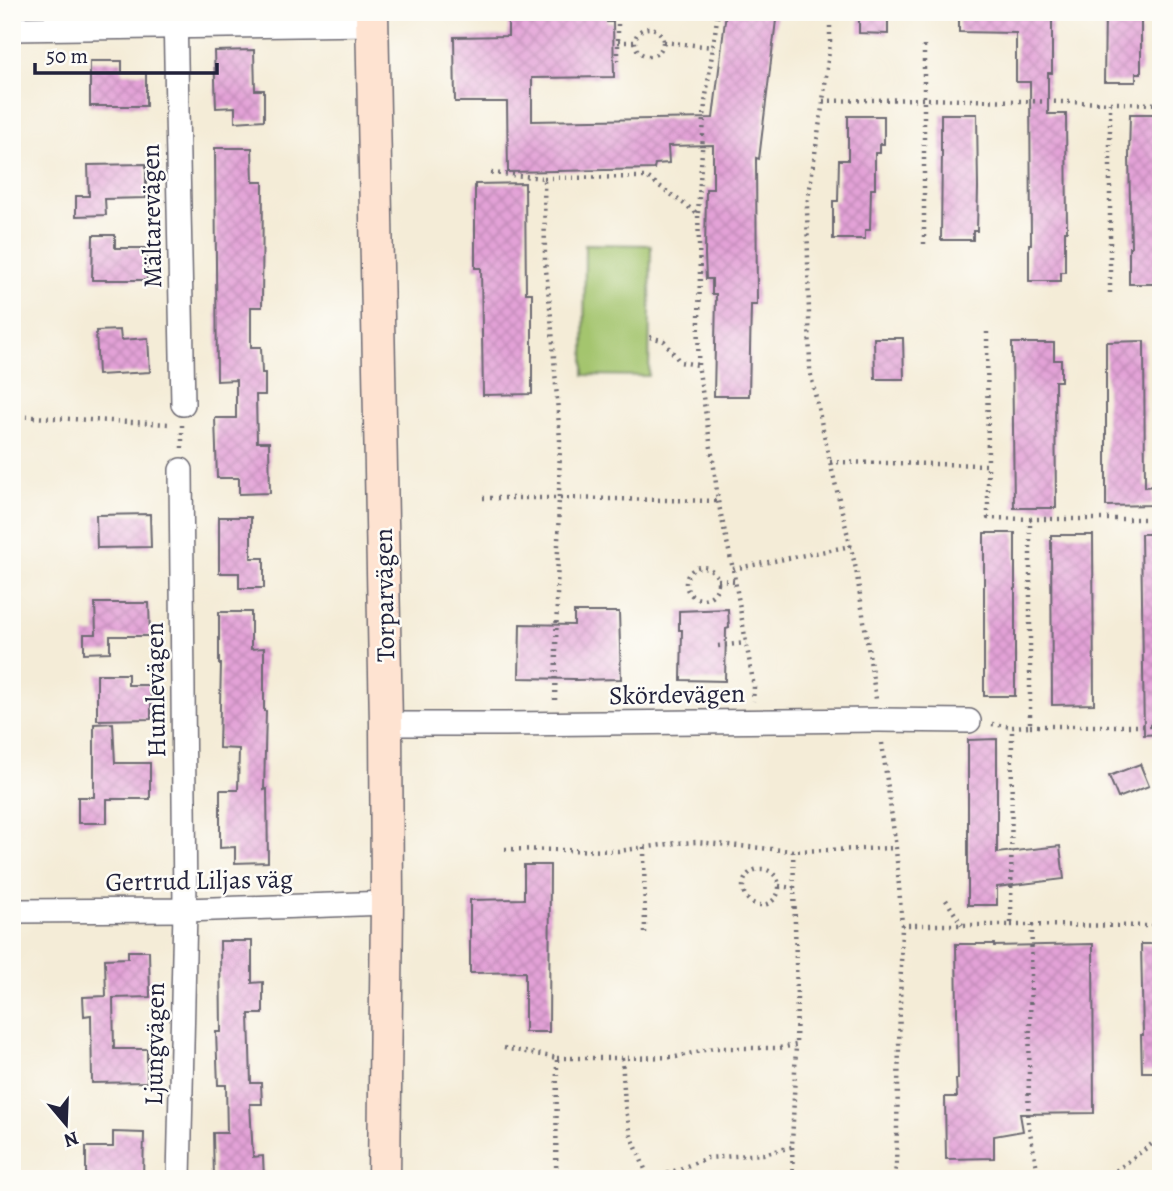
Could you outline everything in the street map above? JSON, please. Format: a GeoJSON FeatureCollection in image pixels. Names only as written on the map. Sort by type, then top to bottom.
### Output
{"type":"FeatureCollection","features":[{"type":"Feature","properties":{"kind":"street"},"geometry":{"type":"LineString","coordinates":[[12,29],[175,19],[372,18]]}},
{"type":"Feature","properties":{"kind":"street","name":"Torparvägen"},"geometry":{"type":"LineString","coordinates":[[372,18],[386,724],[384,1179]]}},
{"type":"Feature","properties":{"kind":"street","name":"Mältarevägen"},"geometry":{"type":"LineString","coordinates":[[175,19],[183,404]]}},
{"type":"Feature","properties":{"kind":"street","name":"Humlevägen"},"geometry":{"type":"LineString","coordinates":[[181,470],[186,910]]}},
{"type":"Feature","properties":{"kind":"street","name":"Skördevägen"},"geometry":{"type":"LineString","coordinates":[[386,724],[969,721]]}},
{"type":"Feature","properties":{"kind":"street","name":"Gertrud Liljas väg"},"geometry":{"type":"LineString","coordinates":[[12,911],[186,910],[387,903]]}},
{"type":"Feature","properties":{"kind":"street","name":"Ljungvägen"},"geometry":{"type":"LineString","coordinates":[[178,1179],[186,910]]}},
{"type":"Feature","properties":{"kind":"path"},"geometry":{"type":"LineString","coordinates":[[618,12],[618,61]]}},
{"type":"Feature","properties":{"kind":"path"},"geometry":{"type":"LineString","coordinates":[[718,12],[705,103],[698,214],[698,365],[718,501],[754,688],[752,721]]}},
{"type":"Feature","properties":{"kind":"path"},"geometry":{"type":"LineString","coordinates":[[830,12],[830,43],[807,206],[810,371],[856,569],[896,848],[902,925],[894,1179]]}},
{"type":"Feature","properties":{"kind":"path"},"geometry":{"type":"LineString","coordinates":[[649,27],[660,31],[664,42],[660,53],[649,57],[638,53],[634,42],[638,32],[649,27]]}},
{"type":"Feature","properties":{"kind":"path"},"geometry":{"type":"LineString","coordinates":[[618,42],[634,42]]}},
{"type":"Feature","properties":{"kind":"path"},"geometry":{"type":"LineString","coordinates":[[664,42],[713,47]]}},
{"type":"Feature","properties":{"kind":"path"},"geometry":{"type":"LineString","coordinates":[[924,46],[924,246]]}},
{"type":"Feature","properties":{"kind":"path"},"geometry":{"type":"LineString","coordinates":[[823,101],[923,99],[1161,104]]}},
{"type":"Feature","properties":{"kind":"path"},"geometry":{"type":"LineString","coordinates":[[1110,103],[1110,293]]}},
{"type":"Feature","properties":{"kind":"path"},"geometry":{"type":"LineString","coordinates":[[491,173],[544,178],[647,177],[698,214]]}},
{"type":"Feature","properties":{"kind":"path"},"geometry":{"type":"LineString","coordinates":[[544,178],[545,260],[560,440],[555,723]]}},
{"type":"Feature","properties":{"kind":"path"},"geometry":{"type":"LineString","coordinates":[[987,332],[988,518],[1161,519]]}},
{"type":"Feature","properties":{"kind":"path"},"geometry":{"type":"LineString","coordinates":[[650,337],[664,341],[680,362],[698,365]]}},
{"type":"Feature","properties":{"kind":"path"},"geometry":{"type":"LineString","coordinates":[[12,416],[182,425],[181,470]]}},
{"type":"Feature","properties":{"kind":"path"},"geometry":{"type":"LineString","coordinates":[[830,462],[988,465]]}},
{"type":"Feature","properties":{"kind":"path"},"geometry":{"type":"LineString","coordinates":[[483,498],[718,501]]}},
{"type":"Feature","properties":{"kind":"path"},"geometry":{"type":"LineString","coordinates":[[1030,519],[1030,726]]}},
{"type":"Feature","properties":{"kind":"path"},"geometry":{"type":"LineString","coordinates":[[733,569],[851,546]]}},
{"type":"Feature","properties":{"kind":"path"},"geometry":{"type":"LineString","coordinates":[[699,567],[712,570],[718,580],[716,593],[705,600],[692,597],[686,586],[689,574],[699,567]]}},
{"type":"Feature","properties":{"kind":"path"},"geometry":{"type":"LineString","coordinates":[[718,580],[735,581]]}},
{"type":"Feature","properties":{"kind":"path"},"geometry":{"type":"LineString","coordinates":[[718,646],[746,643]]}},
{"type":"Feature","properties":{"kind":"path"},"geometry":{"type":"LineString","coordinates":[[1011,925],[1012,727],[1161,726]]}},
{"type":"Feature","properties":{"kind":"path"},"geometry":{"type":"LineString","coordinates":[[505,849],[618,851],[696,842],[793,851],[896,848]]}},
{"type":"Feature","properties":{"kind":"path"},"geometry":{"type":"LineString","coordinates":[[644,847],[645,933]]}},
{"type":"Feature","properties":{"kind":"path"},"geometry":{"type":"LineString","coordinates":[[793,851],[797,997],[793,1179]]}},
{"type":"Feature","properties":{"kind":"path"},"geometry":{"type":"LineString","coordinates":[[760,869],[773,873],[779,886],[774,900],[761,906],[748,901],[742,888],[747,875],[760,869]]}},
{"type":"Feature","properties":{"kind":"path"},"geometry":{"type":"LineString","coordinates":[[779,886],[794,888]]}},
{"type":"Feature","properties":{"kind":"path"},"geometry":{"type":"LineString","coordinates":[[946,900],[962,925]]}},
{"type":"Feature","properties":{"kind":"path"},"geometry":{"type":"LineString","coordinates":[[902,925],[1161,926]]}},
{"type":"Feature","properties":{"kind":"path"},"geometry":{"type":"LineString","coordinates":[[1032,925],[1028,1122],[1039,1179]]}},
{"type":"Feature","properties":{"kind":"path"},"geometry":{"type":"LineString","coordinates":[[504,1048],[557,1058],[622,1058],[676,1057],[713,1048],[779,1048],[796,1045]]}},
{"type":"Feature","properties":{"kind":"path"},"geometry":{"type":"LineString","coordinates":[[556,1179],[557,1058]]}},
{"type":"Feature","properties":{"kind":"path"},"geometry":{"type":"LineString","coordinates":[[622,1058],[625,1105],[631,1136],[651,1179],[707,1158],[764,1154],[792,1147]]}},
{"type":"Feature","properties":{"kind":"path"},"geometry":{"type":"LineString","coordinates":[[1105,1179],[1161,1137]]}},
{"type":"Feature","properties":{"kind":"green space"},"geometry":{"type":"Polygon","coordinates":[[[585,244],[651,245],[649,376],[584,375],[585,244]]]}},
{"type":"Feature","properties":{"kind":"building"},"geometry":{"type":"Polygon","coordinates":[[[508,12],[607,12],[607,22],[613,22],[614,77],[532,78],[532,121],[713,118],[726,12],[777,12],[759,159],[756,158],[757,305],[751,305],[749,396],[714,396],[716,294],[712,294],[712,279],[706,279],[705,255],[706,189],[713,189],[713,145],[668,146],[669,163],[655,164],[654,169],[508,172],[507,102],[455,102],[454,37],[508,36],[508,12]]]}},
{"type":"Feature","properties":{"kind":"building"},"geometry":{"type":"Polygon","coordinates":[[[859,12],[888,12],[888,34],[859,33],[859,12]]]}},
{"type":"Feature","properties":{"kind":"building"},"geometry":{"type":"Polygon","coordinates":[[[959,12],[1052,12],[1052,73],[1048,73],[1048,114],[1066,114],[1067,231],[1065,272],[1061,272],[1061,281],[1029,281],[1030,82],[1016,82],[1016,33],[959,32],[959,12]]]}},
{"type":"Feature","properties":{"kind":"building"},"geometry":{"type":"Polygon","coordinates":[[[1105,12],[1141,12],[1141,73],[1136,73],[1136,82],[1104,82],[1105,12]]]}},
{"type":"Feature","properties":{"kind":"building"},"geometry":{"type":"Polygon","coordinates":[[[254,50],[255,90],[264,90],[264,120],[235,122],[235,107],[216,108],[214,51],[254,50]]]}},
{"type":"Feature","properties":{"kind":"building"},"geometry":{"type":"Polygon","coordinates":[[[90,61],[122,61],[122,73],[146,73],[146,106],[90,106],[90,61]]]}},
{"type":"Feature","properties":{"kind":"building"},"geometry":{"type":"Polygon","coordinates":[[[941,114],[977,114],[977,231],[973,231],[973,240],[941,240],[941,114]]]}},
{"type":"Feature","properties":{"kind":"building"},"geometry":{"type":"Polygon","coordinates":[[[1130,114],[1161,114],[1161,284],[1129,284],[1130,114]]]}},
{"type":"Feature","properties":{"kind":"building"},"geometry":{"type":"Polygon","coordinates":[[[848,116],[884,116],[884,144],[880,144],[880,153],[875,153],[875,189],[871,189],[870,230],[865,230],[865,239],[833,239],[833,201],[838,201],[839,160],[848,160],[848,116]]]}},
{"type":"Feature","properties":{"kind":"building"},"geometry":{"type":"Polygon","coordinates":[[[215,148],[252,148],[253,182],[263,182],[262,307],[251,307],[251,347],[261,347],[262,373],[265,373],[265,395],[256,395],[257,442],[269,442],[270,493],[239,494],[239,478],[217,478],[215,418],[236,418],[236,380],[217,381],[215,148]]]}},
{"type":"Feature","properties":{"kind":"building"},"geometry":{"type":"Polygon","coordinates":[[[146,164],[146,198],[105,199],[106,215],[76,216],[76,196],[89,196],[88,165],[146,164]]]}},
{"type":"Feature","properties":{"kind":"building"},"geometry":{"type":"Polygon","coordinates":[[[525,183],[526,293],[532,293],[532,394],[483,395],[481,268],[475,268],[475,184],[525,183]]]}},
{"type":"Feature","properties":{"kind":"building"},"geometry":{"type":"Polygon","coordinates":[[[93,235],[115,235],[115,248],[147,248],[147,280],[92,280],[93,235]]]}},
{"type":"Feature","properties":{"kind":"building"},"geometry":{"type":"Polygon","coordinates":[[[120,330],[121,340],[148,338],[150,372],[98,375],[96,331],[120,330]]]}},
{"type":"Feature","properties":{"kind":"building"},"geometry":{"type":"Polygon","coordinates":[[[874,338],[903,338],[904,379],[875,379],[874,338]]]}},
{"type":"Feature","properties":{"kind":"building"},"geometry":{"type":"Polygon","coordinates":[[[1144,341],[1145,487],[1153,486],[1153,505],[1106,506],[1106,342],[1144,341]]]}},
{"type":"Feature","properties":{"kind":"building"},"geometry":{"type":"Polygon","coordinates":[[[1012,343],[1054,343],[1054,360],[1061,360],[1061,381],[1055,381],[1056,508],[1014,508],[1012,343]]]}},
{"type":"Feature","properties":{"kind":"building"},"geometry":{"type":"Polygon","coordinates":[[[150,514],[151,547],[97,548],[96,515],[150,514]]]}},
{"type":"Feature","properties":{"kind":"building"},"geometry":{"type":"Polygon","coordinates":[[[219,517],[251,517],[251,558],[264,558],[264,588],[239,588],[239,573],[219,573],[219,517]]]}},
{"type":"Feature","properties":{"kind":"building"},"geometry":{"type":"Polygon","coordinates":[[[984,533],[1015,533],[1015,696],[984,696],[984,533]]]}},
{"type":"Feature","properties":{"kind":"building"},"geometry":{"type":"Polygon","coordinates":[[[1141,534],[1161,534],[1161,734],[1144,735],[1141,534]]]}},
{"type":"Feature","properties":{"kind":"building"},"geometry":{"type":"Polygon","coordinates":[[[1051,535],[1093,535],[1094,704],[1052,705],[1051,535]]]}},
{"type":"Feature","properties":{"kind":"building"},"geometry":{"type":"Polygon","coordinates":[[[95,603],[149,603],[150,636],[110,636],[110,652],[84,653],[84,634],[96,634],[95,603]]]}},
{"type":"Feature","properties":{"kind":"building"},"geometry":{"type":"Polygon","coordinates":[[[728,609],[725,681],[681,680],[682,630],[679,630],[679,611],[728,609]]]}},
{"type":"Feature","properties":{"kind":"building"},"geometry":{"type":"Polygon","coordinates":[[[219,612],[251,612],[251,649],[264,648],[264,790],[267,789],[268,862],[235,863],[235,847],[220,848],[220,790],[238,790],[239,749],[219,748],[219,612]]]}},
{"type":"Feature","properties":{"kind":"building"},"geometry":{"type":"Polygon","coordinates":[[[574,612],[619,612],[621,679],[519,678],[520,624],[574,625],[574,612]]]}},
{"type":"Feature","properties":{"kind":"building"},"geometry":{"type":"Polygon","coordinates":[[[97,674],[128,674],[128,685],[151,685],[151,719],[97,720],[97,674]]]}},
{"type":"Feature","properties":{"kind":"building"},"geometry":{"type":"Polygon","coordinates":[[[113,723],[115,763],[150,763],[150,799],[107,799],[107,823],[78,823],[78,797],[94,797],[94,724],[113,723]]]}},
{"type":"Feature","properties":{"kind":"building"},"geometry":{"type":"Polygon","coordinates":[[[997,739],[997,853],[1060,846],[1064,879],[997,887],[997,905],[968,905],[968,740],[997,739]]]}},
{"type":"Feature","properties":{"kind":"building"},"geometry":{"type":"Polygon","coordinates":[[[1140,764],[1149,786],[1118,798],[1109,776],[1140,764]]]}},
{"type":"Feature","properties":{"kind":"building"},"geometry":{"type":"Polygon","coordinates":[[[524,865],[550,865],[549,1032],[525,1032],[525,972],[470,973],[470,900],[524,899],[524,865]]]}},
{"type":"Feature","properties":{"kind":"building"},"geometry":{"type":"Polygon","coordinates":[[[220,941],[252,941],[252,983],[263,982],[263,1014],[249,1014],[251,1083],[261,1083],[262,1104],[250,1104],[253,1157],[263,1156],[264,1179],[214,1179],[213,1133],[227,1133],[226,1085],[218,1085],[216,1032],[221,1032],[220,941]]]}},
{"type":"Feature","properties":{"kind":"building"},"geometry":{"type":"Polygon","coordinates":[[[956,944],[1093,944],[1094,1113],[1020,1114],[1023,1131],[994,1136],[994,1158],[946,1159],[945,1097],[957,1097],[958,1079],[956,944]]]}},
{"type":"Feature","properties":{"kind":"building"},"geometry":{"type":"Polygon","coordinates":[[[1141,944],[1161,944],[1161,1072],[1142,1072],[1141,944]]]}},
{"type":"Feature","properties":{"kind":"building"},"geometry":{"type":"Polygon","coordinates":[[[128,951],[149,951],[150,997],[113,998],[114,1049],[147,1049],[147,1082],[92,1083],[91,1015],[84,1016],[83,997],[106,996],[105,959],[128,958],[128,951]]]}},
{"type":"Feature","properties":{"kind":"building"},"geometry":{"type":"Polygon","coordinates":[[[113,1132],[144,1133],[143,1179],[86,1179],[86,1147],[113,1147],[113,1132]]]}}]}
